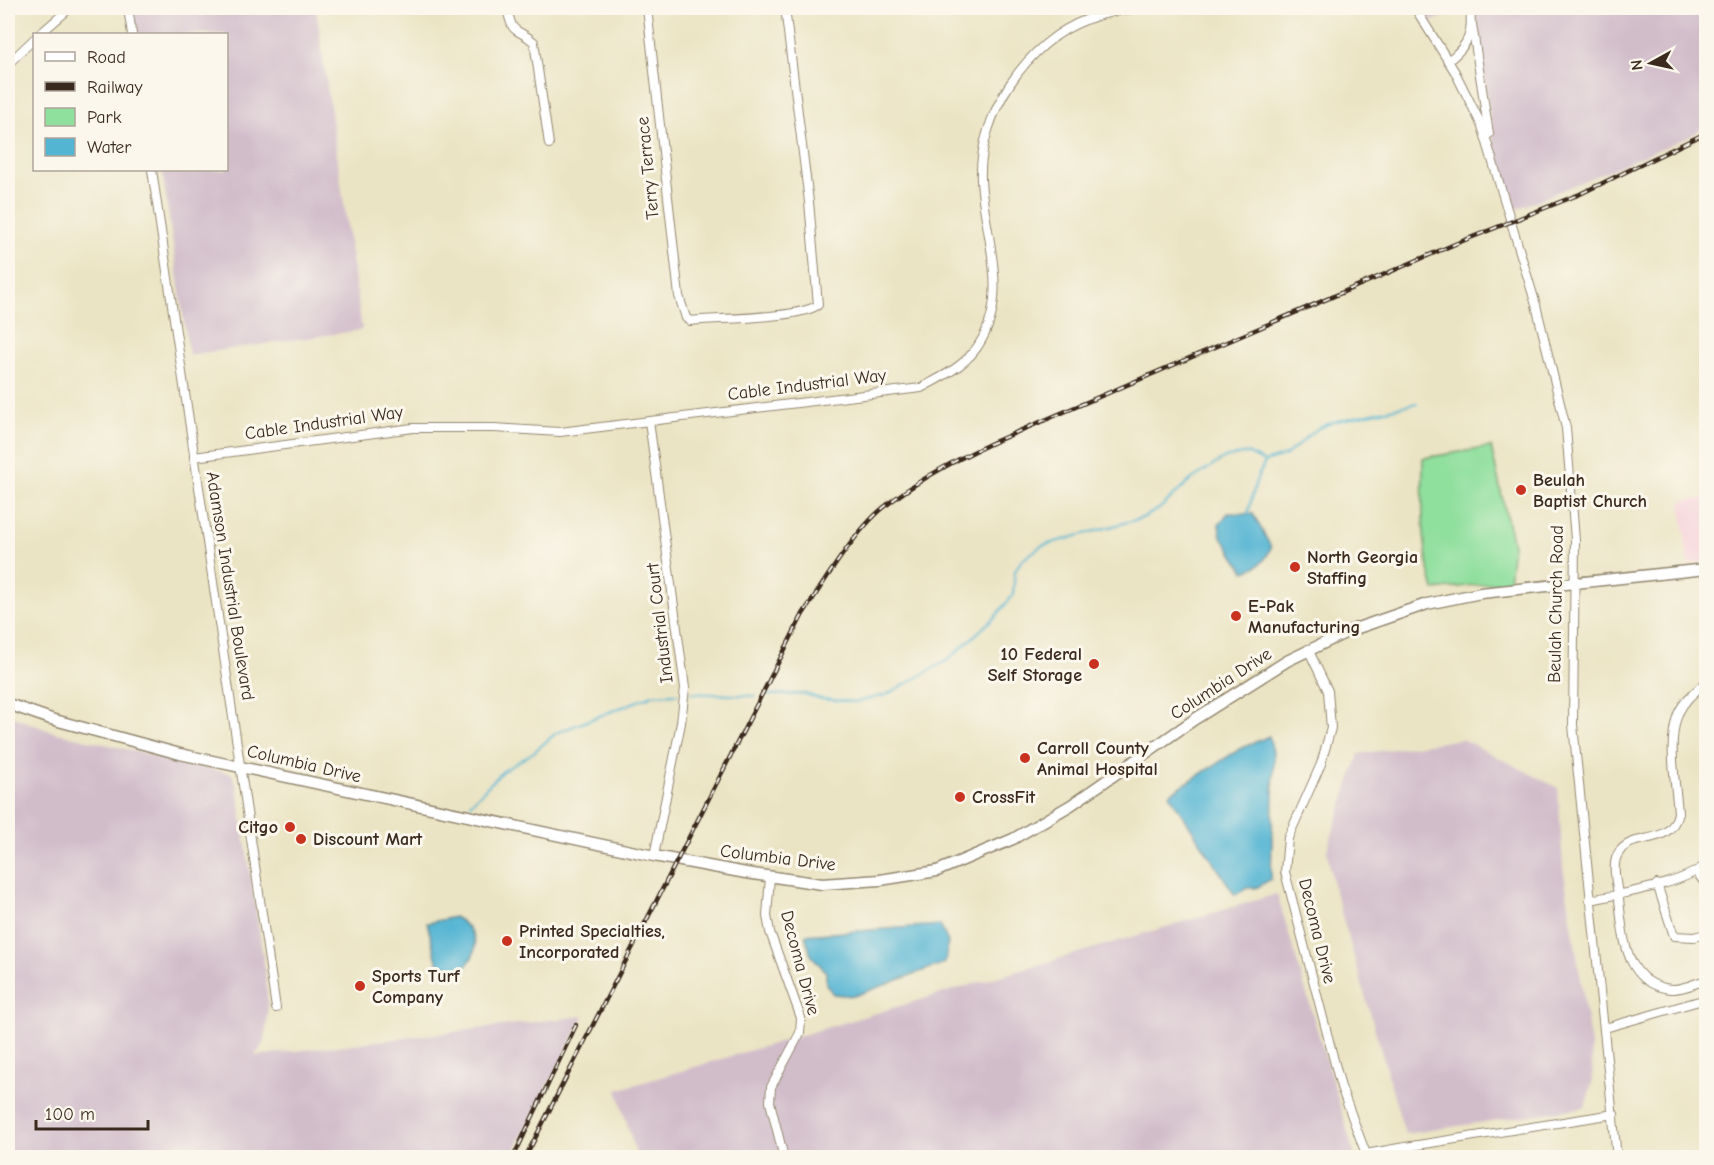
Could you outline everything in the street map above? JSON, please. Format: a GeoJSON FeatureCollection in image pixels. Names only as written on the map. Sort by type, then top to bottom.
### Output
{"type":"FeatureCollection","features":[{"type":"Feature","properties":{"kind":"main road","name":"Columbia Drive"},"geometry":{"type":"LineString","coordinates":[[8,704],[51,719],[180,754],[654,856],[822,884],[880,880],[937,871],[1013,839],[1071,805],[1195,719],[1308,649],[1366,624],[1427,604],[1480,593],[1707,569]]}},
{"type":"Feature","properties":{"kind":"street"},"geometry":{"type":"LineString","coordinates":[[41,33],[70,8]]}},
{"type":"Feature","properties":{"kind":"street"},"geometry":{"type":"LineString","coordinates":[[128,8],[132,33]]}},
{"type":"Feature","properties":{"kind":"street"},"geometry":{"type":"LineString","coordinates":[[507,8],[510,26],[518,34],[534,42],[549,144]]}},
{"type":"Feature","properties":{"kind":"street","name":"Terry Terrace"},"geometry":{"type":"LineString","coordinates":[[647,8],[679,296],[686,318],[690,321],[804,311],[818,305],[785,8]]}},
{"type":"Feature","properties":{"kind":"street","name":"Cable Industrial Way"},"geometry":{"type":"LineString","coordinates":[[194,457],[413,428],[494,428],[560,432],[921,388],[958,368],[981,342],[994,307],[994,262],[981,179],[986,139],[1001,97],[1029,62],[1054,37],[1087,19],[1122,10],[1146,8]]}},
{"type":"Feature","properties":{"kind":"street","name":"Beulah Church Road"},"geometry":{"type":"LineString","coordinates":[[1415,8],[1478,116],[1491,152],[1560,395],[1572,480],[1575,583],[1573,725],[1617,1158]]}},
{"type":"Feature","properties":{"kind":"street"},"geometry":{"type":"LineString","coordinates":[[1470,8],[1491,152]]}},
{"type":"Feature","properties":{"kind":"street"},"geometry":{"type":"LineString","coordinates":[[1448,61],[1465,45],[1471,33],[1472,24]]}},
{"type":"Feature","properties":{"kind":"street"},"geometry":{"type":"LineString","coordinates":[[8,64],[33,40]]}},
{"type":"Feature","properties":{"kind":"street","name":"Adamson Industrial Boulevard"},"geometry":{"type":"LineString","coordinates":[[152,171],[276,1008]]}},
{"type":"Feature","properties":{"kind":"street","name":"Industrial Court"},"geometry":{"type":"LineString","coordinates":[[649,421],[685,688],[681,723],[654,856]]}},
{"type":"Feature","properties":{"kind":"street","name":"Decoma Drive"},"geometry":{"type":"LineString","coordinates":[[1308,649],[1328,691],[1331,728],[1321,764],[1288,838],[1285,872],[1341,1087],[1366,1156],[1614,1114]]}},
{"type":"Feature","properties":{"kind":"street"},"geometry":{"type":"LineString","coordinates":[[1707,682],[1684,702],[1678,715],[1674,736],[1678,813],[1676,824],[1670,831],[1624,846],[1616,856],[1618,895],[1627,956],[1641,975],[1658,985],[1672,989],[1707,980]]}},
{"type":"Feature","properties":{"kind":"street"},"geometry":{"type":"LineString","coordinates":[[1590,900],[1657,884],[1696,871],[1707,864]]}},
{"type":"Feature","properties":{"kind":"street"},"geometry":{"type":"LineString","coordinates":[[1696,871],[1707,885]]}},
{"type":"Feature","properties":{"kind":"street","name":"Decoma Drive"},"geometry":{"type":"LineString","coordinates":[[770,877],[767,916],[770,932],[801,1018],[800,1034],[771,1087],[770,1102],[784,1158]]}},
{"type":"Feature","properties":{"kind":"street"},"geometry":{"type":"LineString","coordinates":[[1657,884],[1674,936],[1694,937],[1707,934]]}},
{"type":"Feature","properties":{"kind":"street"},"geometry":{"type":"LineString","coordinates":[[1605,1028],[1707,999]]}},
{"type":"Feature","properties":{"kind":"shaded area"},"geometry":{"type":"Polygon","coordinates":[[[132,8],[316,8],[362,330],[189,355],[162,171],[228,171],[228,33],[137,33],[132,8]]]}},
{"type":"Feature","properties":{"kind":"shaded area"},"geometry":{"type":"Polygon","coordinates":[[[1420,8],[1464,8],[1464,9],[1429,22],[1420,8]]]}},
{"type":"Feature","properties":{"kind":"shaded area"},"geometry":{"type":"Polygon","coordinates":[[[1474,8],[1706,8],[1706,124],[1693,135],[1517,209],[1509,201],[1493,141],[1474,8]]]}},
{"type":"Feature","properties":{"kind":"shaded area"},"geometry":{"type":"Polygon","coordinates":[[[1706,498],[1706,562],[1688,564],[1681,501],[1706,498]]]}},
{"type":"Feature","properties":{"kind":"shaded area"},"geometry":{"type":"Polygon","coordinates":[[[8,715],[53,732],[232,774],[237,787],[265,970],[268,1005],[265,1041],[255,1056],[584,1016],[511,1157],[8,1157],[8,715]]]}},
{"type":"Feature","properties":{"kind":"shaded area"},"geometry":{"type":"Polygon","coordinates":[[[1462,739],[1558,788],[1563,867],[1591,1046],[1593,1080],[1585,1107],[1405,1134],[1333,884],[1327,850],[1359,754],[1462,739]]]}},
{"type":"Feature","properties":{"kind":"shaded area"},"geometry":{"type":"Polygon","coordinates":[[[1277,894],[1355,1157],[637,1157],[617,1090],[1277,894]]]}},
{"type":"Feature","properties":{"kind":"green space"},"geometry":{"type":"Polygon","coordinates":[[[1491,447],[1513,545],[1509,581],[1434,590],[1425,541],[1423,458],[1491,447]]]}},
{"type":"Feature","properties":{"kind":"water"},"geometry":{"type":"Polygon","coordinates":[[[1228,513],[1253,514],[1271,547],[1261,563],[1245,572],[1221,536],[1219,525],[1228,513]]]}},
{"type":"Feature","properties":{"kind":"water"},"geometry":{"type":"Polygon","coordinates":[[[1269,736],[1274,756],[1271,879],[1256,888],[1247,888],[1235,895],[1169,794],[1240,749],[1269,736]]]}},
{"type":"Feature","properties":{"kind":"water"},"geometry":{"type":"Polygon","coordinates":[[[454,917],[468,928],[474,940],[473,955],[463,969],[438,964],[427,923],[454,917]]]}},
{"type":"Feature","properties":{"kind":"water"},"geometry":{"type":"Polygon","coordinates":[[[940,925],[948,942],[945,963],[854,996],[833,994],[826,984],[826,972],[811,955],[805,935],[940,925]]]}},
{"type":"Feature","properties":{"kind":"waterway"},"geometry":{"type":"LineString","coordinates":[[1699,363],[1706,359]]}},
{"type":"Feature","properties":{"kind":"waterway"},"geometry":{"type":"LineString","coordinates":[[767,695],[805,694],[821,699],[855,702],[886,695],[948,660],[996,616],[1013,595],[1015,571],[1021,561],[1041,546],[1142,518],[1159,509],[1192,479],[1225,458],[1247,453],[1265,462],[1286,455],[1317,429],[1333,422],[1417,403]]}},
{"type":"Feature","properties":{"kind":"waterway"},"geometry":{"type":"LineString","coordinates":[[1248,514],[1256,481],[1265,462]]}},
{"type":"Feature","properties":{"kind":"waterway"},"geometry":{"type":"LineString","coordinates":[[690,693],[756,696]]}},
{"type":"Feature","properties":{"kind":"waterway"},"geometry":{"type":"LineString","coordinates":[[470,804],[503,771],[534,752],[556,733],[653,695],[678,694]]}},
{"type":"Feature","properties":{"kind":"railway"},"geometry":{"type":"LineString","coordinates":[[525,1158],[803,614],[850,544],[883,508],[909,488],[937,471],[994,442],[1455,244],[1580,194],[1706,133]]}},
{"type":"Feature","properties":{"kind":"railway"},"geometry":{"type":"LineString","coordinates":[[513,1158],[576,1025]]}},
{"type":"Feature","properties":{"kind":"place","name":"Beulah Baptist Church"},"geometry":{"type":"Point","coordinates":[1521,490]}},
{"type":"Feature","properties":{"kind":"place","name":"North Georgia Staffing"},"geometry":{"type":"Point","coordinates":[1295,567]}},
{"type":"Feature","properties":{"kind":"place","name":"E-Pak Manufacturing"},"geometry":{"type":"Point","coordinates":[1236,616]}},
{"type":"Feature","properties":{"kind":"place","name":"10 Federal Self Storage"},"geometry":{"type":"Point","coordinates":[1094,664]}},
{"type":"Feature","properties":{"kind":"place","name":"Carroll County Animal Hospital"},"geometry":{"type":"Point","coordinates":[1025,758]}},
{"type":"Feature","properties":{"kind":"place","name":"CrossFit"},"geometry":{"type":"Point","coordinates":[960,797]}},
{"type":"Feature","properties":{"kind":"place","name":"Citgo"},"geometry":{"type":"Point","coordinates":[290,827]}},
{"type":"Feature","properties":{"kind":"place","name":"Discount Mart"},"geometry":{"type":"Point","coordinates":[301,839]}},
{"type":"Feature","properties":{"kind":"place","name":"Printed Specialties, Incorporated"},"geometry":{"type":"Point","coordinates":[507,941]}},
{"type":"Feature","properties":{"kind":"place","name":"Sports Turf Company"},"geometry":{"type":"Point","coordinates":[360,986]}}]}
